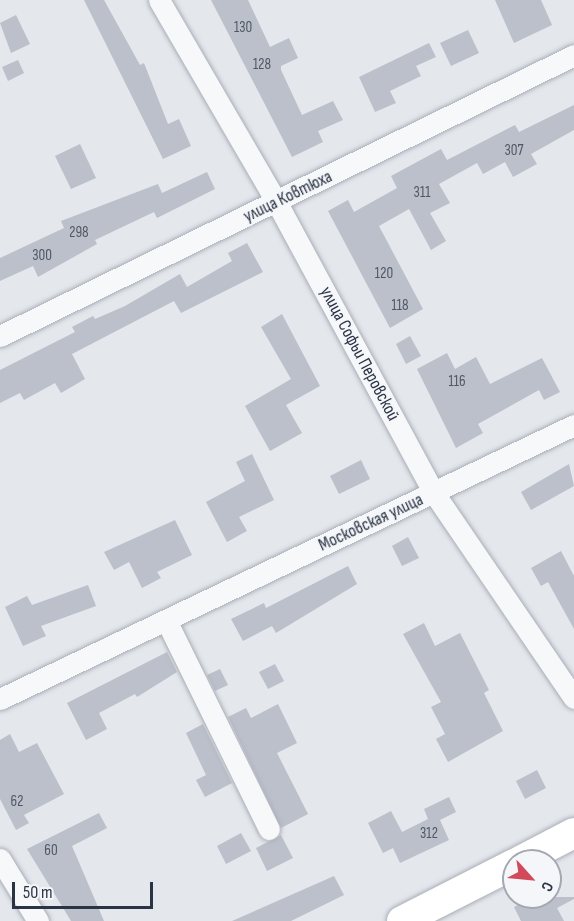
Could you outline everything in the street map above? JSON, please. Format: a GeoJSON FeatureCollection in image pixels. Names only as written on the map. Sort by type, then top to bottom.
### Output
{"type":"FeatureCollection","features":[{"type":"Feature","properties":{"kind":"main road"},"geometry":{"type":"LineString","coordinates":[[543,849],[574,833]]}},
{"type":"Feature","properties":{"kind":"main road"},"geometry":{"type":"LineString","coordinates":[[402,921],[502,870]]}},
{"type":"Feature","properties":{"kind":"street","name":"улица Софьи Перовской"},"geometry":{"type":"LineString","coordinates":[[159,0],[277,203],[434,493],[574,698]]}},
{"type":"Feature","properties":{"kind":"street","name":"улица Ковтюха"},"geometry":{"type":"LineString","coordinates":[[0,336],[277,203],[574,55]]}},
{"type":"Feature","properties":{"kind":"street","name":"Московская улица"},"geometry":{"type":"LineString","coordinates":[[0,699],[574,425]]}},
{"type":"Feature","properties":{"kind":"street"},"geometry":{"type":"LineString","coordinates":[[166,620],[269,829]]}},
{"type":"Feature","properties":{"kind":"street"},"geometry":{"type":"LineString","coordinates":[[0,859],[38,921]]}},
{"type":"Feature","properties":{"kind":"building"},"geometry":{"type":"Polygon","coordinates":[[[84,0],[104,0],[140,65],[144,63],[168,124],[179,119],[191,146],[163,159],[84,0]]]}},
{"type":"Feature","properties":{"kind":"building"},"geometry":{"type":"Polygon","coordinates":[[[211,0],[248,0],[270,47],[289,38],[298,58],[281,66],[281,70],[302,115],[333,101],[343,120],[318,131],[323,142],[292,157],[211,0]]]}},
{"type":"Feature","properties":{"kind":"building"},"geometry":{"type":"Polygon","coordinates":[[[495,0],[541,0],[552,25],[514,43],[495,0]]]}},
{"type":"Feature","properties":{"kind":"building"},"geometry":{"type":"Polygon","coordinates":[[[16,15],[30,44],[11,53],[0,23],[16,15]]]}},
{"type":"Feature","properties":{"kind":"building"},"geometry":{"type":"Polygon","coordinates":[[[468,30],[479,53],[451,66],[440,43],[468,30]]]}},
{"type":"Feature","properties":{"kind":"building"},"geometry":{"type":"Polygon","coordinates":[[[429,43],[436,57],[416,66],[421,76],[390,91],[396,103],[375,112],[359,77],[429,43]]]}},
{"type":"Feature","properties":{"kind":"building"},"geometry":{"type":"Polygon","coordinates":[[[18,60],[24,73],[8,81],[2,67],[18,60]]]}},
{"type":"Feature","properties":{"kind":"building"},"geometry":{"type":"Polygon","coordinates":[[[574,105],[574,130],[531,154],[537,164],[513,177],[505,162],[483,174],[477,163],[439,184],[450,203],[430,213],[446,241],[431,250],[409,209],[379,226],[423,309],[390,328],[328,211],[348,200],[354,212],[397,188],[391,176],[441,149],[447,160],[515,125],[519,132],[574,105]]]}},
{"type":"Feature","properties":{"kind":"building"},"geometry":{"type":"Polygon","coordinates":[[[80,144],[96,178],[71,189],[55,156],[80,144]]]}},
{"type":"Feature","properties":{"kind":"building"},"geometry":{"type":"Polygon","coordinates":[[[207,172],[215,189],[157,218],[154,212],[95,240],[97,244],[38,277],[33,266],[0,281],[0,258],[64,228],[61,221],[158,184],[162,193],[207,172]]]}},
{"type":"Feature","properties":{"kind":"building"},"geometry":{"type":"Polygon","coordinates":[[[247,243],[263,272],[181,313],[174,301],[72,354],[85,379],[61,393],[55,383],[24,400],[20,393],[0,403],[0,370],[75,332],[72,327],[93,316],[95,319],[125,306],[180,274],[187,287],[232,261],[228,253],[247,243]]]}},
{"type":"Feature","properties":{"kind":"building"},"geometry":{"type":"Polygon","coordinates":[[[282,314],[320,386],[286,405],[302,433],[270,451],[245,406],[291,379],[261,327],[282,314]]]}},
{"type":"Feature","properties":{"kind":"building"},"geometry":{"type":"Polygon","coordinates":[[[410,336],[421,356],[406,364],[396,344],[410,336]]]}},
{"type":"Feature","properties":{"kind":"building"},"geometry":{"type":"Polygon","coordinates":[[[447,353],[455,369],[476,357],[490,384],[542,358],[560,392],[544,400],[539,390],[478,424],[483,433],[456,448],[417,369],[447,353]]]}},
{"type":"Feature","properties":{"kind":"building"},"geometry":{"type":"Polygon","coordinates":[[[252,454],[274,500],[239,517],[247,531],[227,542],[206,502],[245,481],[236,462],[252,454]]]}},
{"type":"Feature","properties":{"kind":"building"},"geometry":{"type":"Polygon","coordinates":[[[361,460],[370,479],[339,494],[330,476],[361,460]]]}},
{"type":"Feature","properties":{"kind":"building"},"geometry":{"type":"Polygon","coordinates":[[[569,464],[574,486],[531,510],[521,492],[569,464]]]}},
{"type":"Feature","properties":{"kind":"building"},"geometry":{"type":"Polygon","coordinates":[[[175,520],[192,555],[157,572],[161,578],[142,588],[129,562],[114,570],[104,552],[175,520]]]}},
{"type":"Feature","properties":{"kind":"building"},"geometry":{"type":"Polygon","coordinates":[[[408,537],[419,558],[402,566],[392,546],[408,537]]]}},
{"type":"Feature","properties":{"kind":"building"},"geometry":{"type":"Polygon","coordinates":[[[561,551],[574,576],[574,629],[548,582],[541,586],[531,568],[561,551]]]}},
{"type":"Feature","properties":{"kind":"building"},"geometry":{"type":"Polygon","coordinates":[[[348,566],[357,584],[276,633],[272,626],[243,641],[231,619],[264,603],[266,608],[348,566]]]}},
{"type":"Feature","properties":{"kind":"building"},"geometry":{"type":"Polygon","coordinates":[[[88,585],[96,606],[41,626],[46,636],[23,646],[5,607],[27,596],[32,605],[88,585]]]}},
{"type":"Feature","properties":{"kind":"building"},"geometry":{"type":"Polygon","coordinates":[[[424,623],[435,646],[460,633],[489,690],[484,693],[503,731],[448,762],[436,739],[445,734],[431,707],[441,702],[403,634],[424,623]]]}},
{"type":"Feature","properties":{"kind":"building"},"geometry":{"type":"Polygon","coordinates":[[[167,652],[177,672],[137,697],[135,694],[99,713],[107,729],[86,740],[67,703],[167,652]]]}},
{"type":"Feature","properties":{"kind":"building"},"geometry":{"type":"Polygon","coordinates":[[[275,664],[284,681],[268,689],[259,672],[275,664]]]}},
{"type":"Feature","properties":{"kind":"building"},"geometry":{"type":"Polygon","coordinates":[[[220,669],[228,685],[215,691],[207,675],[220,669]]]}},
{"type":"Feature","properties":{"kind":"building"},"geometry":{"type":"Polygon","coordinates":[[[278,704],[297,743],[277,753],[308,814],[281,828],[228,717],[246,708],[251,718],[278,704]]]}},
{"type":"Feature","properties":{"kind":"building"},"geometry":{"type":"Polygon","coordinates":[[[203,724],[232,783],[205,797],[196,780],[206,775],[186,733],[203,724]]]}},
{"type":"Feature","properties":{"kind":"building"},"geometry":{"type":"Polygon","coordinates":[[[10,734],[19,752],[37,743],[64,794],[24,815],[29,823],[16,830],[0,799],[0,740],[10,734]]]}},
{"type":"Feature","properties":{"kind":"building"},"geometry":{"type":"Polygon","coordinates":[[[537,770],[546,788],[525,799],[516,781],[537,770]]]}},
{"type":"Feature","properties":{"kind":"building"},"geometry":{"type":"Polygon","coordinates":[[[449,797],[456,812],[440,820],[449,840],[400,863],[393,848],[383,853],[368,823],[391,811],[402,832],[428,819],[424,809],[449,797]]]}},
{"type":"Feature","properties":{"kind":"building"},"geometry":{"type":"Polygon","coordinates":[[[99,813],[107,828],[72,846],[104,921],[71,921],[27,849],[99,813]]]}},
{"type":"Feature","properties":{"kind":"building"},"geometry":{"type":"Polygon","coordinates":[[[241,833],[251,851],[226,864],[217,846],[241,833]]]}},
{"type":"Feature","properties":{"kind":"building"},"geometry":{"type":"Polygon","coordinates":[[[281,835],[293,858],[267,871],[256,848],[281,835]]]}},
{"type":"Feature","properties":{"kind":"building"},"geometry":{"type":"Polygon","coordinates":[[[334,876],[344,895],[291,921],[232,921],[334,876]]]}},
{"type":"Feature","properties":{"kind":"building"},"geometry":{"type":"Polygon","coordinates":[[[562,897],[574,897],[562,905],[562,897]]]}},
{"type":"Feature","properties":{"kind":"building"},"geometry":{"type":"Polygon","coordinates":[[[515,909],[558,909],[564,921],[521,921],[515,909]]]}}]}
